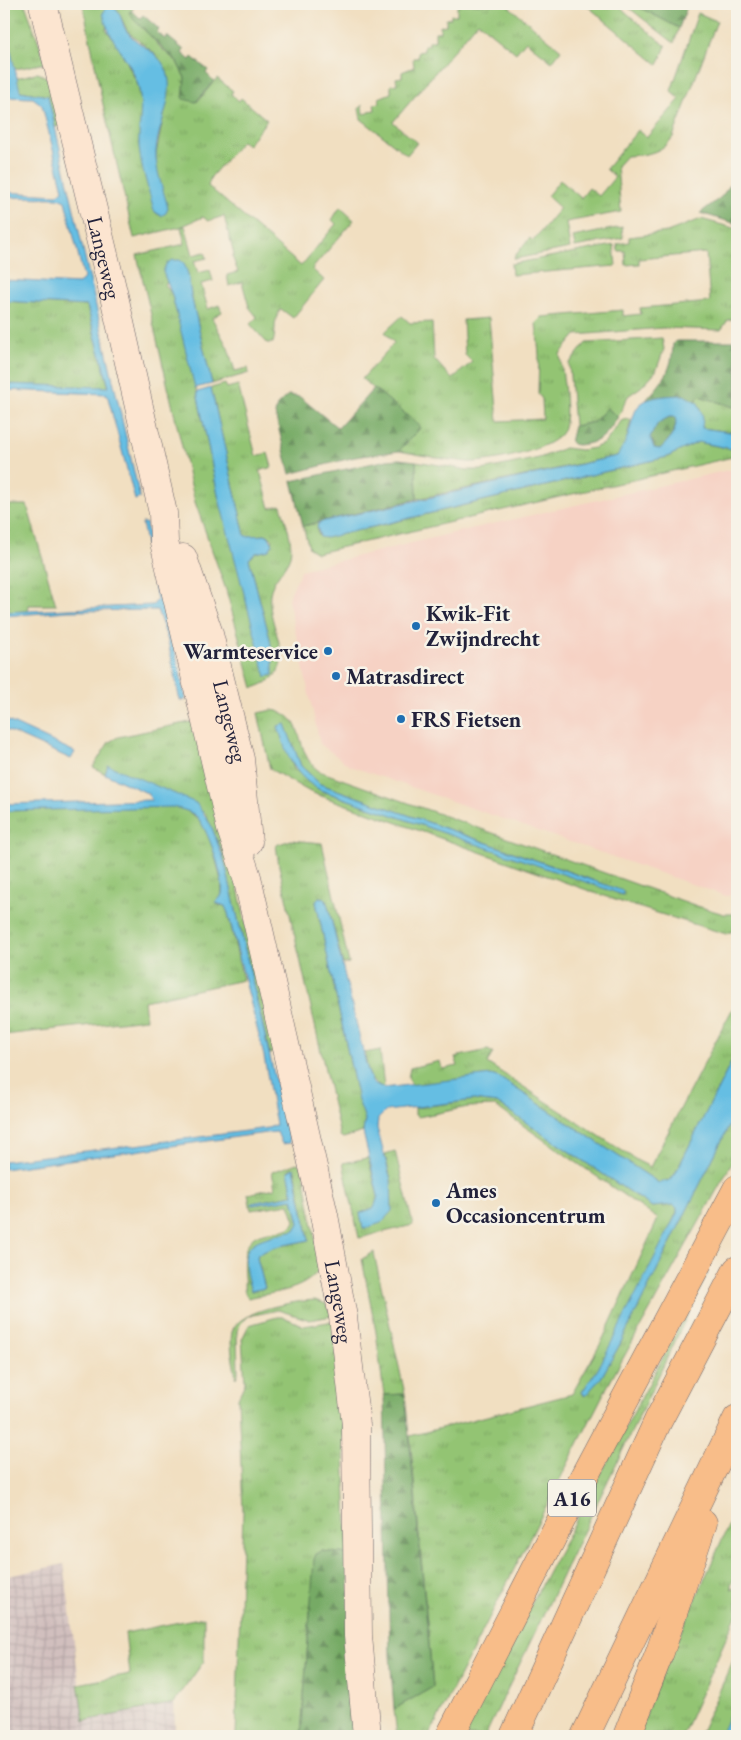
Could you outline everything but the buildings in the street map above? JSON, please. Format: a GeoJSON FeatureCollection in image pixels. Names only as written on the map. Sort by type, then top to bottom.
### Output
{"type":"FeatureCollection","features":[{"type":"Feature","properties":{"kind":"highway","name":"A16"},"geometry":{"type":"LineString","coordinates":[[450,1736],[571,1501],[737,1189]]}},
{"type":"Feature","properties":{"kind":"highway","name":"A16"},"geometry":{"type":"LineString","coordinates":[[514,1736],[658,1421],[737,1270]]}},
{"type":"Feature","properties":{"kind":"highway"},"geometry":{"type":"LineString","coordinates":[[586,1736],[737,1421]]}},
{"type":"Feature","properties":{"kind":"highway"},"geometry":{"type":"LineString","coordinates":[[627,1736],[660,1652],[737,1421]]}},
{"type":"Feature","properties":{"kind":"main road","name":"Langeweg"},"geometry":{"type":"LineString","coordinates":[[43,4],[105,257],[163,514],[164,542],[231,830],[247,877],[318,1186],[343,1317],[356,1425],[358,1636],[367,1736]]}},
{"type":"Feature","properties":{"kind":"shaded area"},"geometry":{"type":"Polygon","coordinates":[[[733,469],[737,471],[737,894],[726,896],[350,766],[320,744],[288,599],[301,570],[733,469]]]}},
{"type":"Feature","properties":{"kind":"shaded area"},"geometry":{"type":"Polygon","coordinates":[[[64,1564],[84,1721],[174,1703],[175,1736],[4,1736],[4,1577],[64,1564]]]}},
{"type":"Feature","properties":{"kind":"green space"},"geometry":{"type":"Polygon","coordinates":[[[4,4],[25,4],[46,63],[16,69],[13,67],[4,21],[4,4]]]}},
{"type":"Feature","properties":{"kind":"green space"},"geometry":{"type":"Polygon","coordinates":[[[83,4],[129,4],[134,8],[129,12],[160,47],[177,62],[197,102],[217,78],[233,91],[231,94],[239,101],[241,98],[267,120],[248,145],[242,141],[211,177],[208,186],[301,266],[336,224],[332,220],[340,207],[354,220],[312,269],[324,280],[293,318],[281,309],[278,313],[273,343],[267,343],[250,324],[257,317],[249,307],[242,282],[229,286],[227,275],[238,272],[232,256],[234,255],[224,216],[208,221],[203,217],[180,227],[134,238],[102,100],[83,4]],[[111,6],[106,29],[122,52],[137,83],[142,102],[139,142],[156,213],[159,215],[156,154],[168,94],[168,76],[165,67],[154,53],[128,32],[117,9],[111,6]]]}},
{"type":"Feature","properties":{"kind":"green space"},"geometry":{"type":"Polygon","coordinates":[[[462,4],[506,4],[561,50],[552,62],[526,41],[516,53],[478,22],[393,122],[417,143],[407,155],[361,119],[359,109],[362,105],[363,114],[375,110],[374,104],[380,103],[379,98],[391,93],[391,85],[397,84],[396,78],[402,77],[402,72],[414,67],[413,58],[418,58],[418,52],[424,51],[424,45],[429,45],[429,41],[435,41],[435,32],[440,32],[440,26],[446,25],[446,19],[451,18],[451,15],[457,15],[457,6],[462,4]]]}},
{"type":"Feature","properties":{"kind":"green space"},"geometry":{"type":"Polygon","coordinates":[[[585,4],[616,4],[666,46],[658,65],[585,4]]]}},
{"type":"Feature","properties":{"kind":"green space"},"geometry":{"type":"Polygon","coordinates":[[[624,4],[633,4],[679,28],[674,43],[624,4]]]}},
{"type":"Feature","properties":{"kind":"green space"},"geometry":{"type":"Polygon","coordinates":[[[633,4],[688,4],[679,28],[633,4]]]}},
{"type":"Feature","properties":{"kind":"green space"},"geometry":{"type":"Polygon","coordinates":[[[132,11],[140,18],[143,15],[159,29],[157,32],[165,39],[167,36],[184,50],[182,53],[190,60],[192,57],[208,70],[206,73],[214,81],[196,102],[183,99],[185,78],[177,62],[134,20],[129,12],[132,11]]]}},
{"type":"Feature","properties":{"kind":"green space"},"geometry":{"type":"Polygon","coordinates":[[[698,13],[717,21],[673,137],[658,150],[646,154],[626,156],[617,166],[621,212],[566,222],[570,248],[515,259],[514,257],[530,238],[533,241],[560,208],[547,196],[560,180],[581,198],[589,188],[599,196],[615,177],[606,169],[638,130],[647,137],[680,99],[671,91],[698,13]]]}},
{"type":"Feature","properties":{"kind":"green space"},"geometry":{"type":"Polygon","coordinates":[[[38,73],[50,79],[62,126],[55,127],[48,96],[20,91],[15,78],[38,73]]]}},
{"type":"Feature","properties":{"kind":"green space"},"geometry":{"type":"Polygon","coordinates":[[[737,176],[737,224],[700,213],[721,197],[737,176]]]}},
{"type":"Feature","properties":{"kind":"green space"},"geometry":{"type":"Polygon","coordinates":[[[701,219],[737,229],[737,325],[735,319],[728,320],[721,330],[663,328],[576,335],[560,354],[566,403],[565,423],[558,437],[548,444],[505,458],[478,462],[451,460],[399,451],[421,427],[362,379],[394,343],[385,332],[402,316],[410,323],[432,322],[434,359],[452,379],[472,362],[465,355],[463,320],[489,318],[498,421],[543,419],[542,399],[538,394],[539,355],[536,323],[542,317],[623,310],[623,316],[641,314],[640,308],[710,302],[706,253],[639,259],[639,264],[626,265],[625,251],[618,251],[617,244],[629,242],[629,237],[667,232],[701,219]]]}},
{"type":"Feature","properties":{"kind":"green space"},"geometry":{"type":"Polygon","coordinates":[[[185,226],[193,255],[205,252],[207,258],[194,261],[198,273],[210,270],[213,281],[201,284],[208,309],[219,305],[222,312],[212,318],[228,348],[235,371],[248,368],[249,373],[212,384],[191,295],[188,274],[165,284],[172,295],[197,392],[218,495],[270,639],[249,559],[256,553],[269,550],[273,540],[268,535],[245,536],[211,388],[225,384],[227,388],[238,385],[256,456],[268,453],[272,467],[260,471],[270,508],[281,505],[290,541],[291,548],[288,561],[275,581],[270,594],[270,608],[280,648],[281,661],[278,671],[269,681],[253,688],[226,590],[195,502],[137,255],[185,244],[181,227],[185,226]]]}},
{"type":"Feature","properties":{"kind":"green space"},"geometry":{"type":"Polygon","coordinates":[[[622,227],[623,238],[575,247],[573,237],[622,227]]]}},
{"type":"Feature","properties":{"kind":"green space"},"geometry":{"type":"Polygon","coordinates":[[[614,245],[616,266],[512,275],[511,264],[614,245]]]}},
{"type":"Feature","properties":{"kind":"green space"},"geometry":{"type":"Polygon","coordinates":[[[4,301],[87,306],[109,388],[4,384],[4,301]]]}},
{"type":"Feature","properties":{"kind":"green space"},"geometry":{"type":"Polygon","coordinates":[[[662,338],[664,349],[656,371],[641,387],[628,396],[618,417],[607,408],[594,422],[574,426],[569,364],[586,343],[662,338]]]}},
{"type":"Feature","properties":{"kind":"green space"},"geometry":{"type":"Polygon","coordinates":[[[737,339],[737,408],[699,396],[695,402],[677,396],[646,400],[666,375],[671,361],[673,344],[676,341],[732,341],[737,339]]]}},
{"type":"Feature","properties":{"kind":"green space"},"geometry":{"type":"Polygon","coordinates":[[[374,388],[421,427],[399,451],[355,457],[290,474],[275,414],[277,405],[288,395],[300,397],[338,428],[374,388]]]}},
{"type":"Feature","properties":{"kind":"green space"},"geometry":{"type":"Polygon","coordinates":[[[699,396],[737,408],[737,433],[702,428],[695,402],[699,396]]]}},
{"type":"Feature","properties":{"kind":"green space"},"geometry":{"type":"Polygon","coordinates":[[[607,408],[618,417],[605,435],[591,443],[577,445],[570,442],[574,426],[594,422],[607,408]]]}},
{"type":"Feature","properties":{"kind":"green space"},"geometry":{"type":"Polygon","coordinates":[[[669,417],[675,417],[676,421],[672,434],[660,449],[654,448],[650,437],[658,423],[669,417]]]}},
{"type":"Feature","properties":{"kind":"green space"},"geometry":{"type":"Polygon","coordinates":[[[631,419],[626,442],[617,456],[417,499],[416,461],[468,470],[482,470],[539,458],[565,448],[581,450],[594,448],[605,443],[622,420],[631,419]]]}},
{"type":"Feature","properties":{"kind":"green space"},"geometry":{"type":"Polygon","coordinates":[[[698,442],[737,450],[737,456],[317,553],[309,548],[303,526],[318,523],[317,532],[320,537],[365,529],[667,457],[698,442]]]}},
{"type":"Feature","properties":{"kind":"green space"},"geometry":{"type":"Polygon","coordinates":[[[399,459],[416,461],[417,499],[303,526],[292,481],[399,459]]]}},
{"type":"Feature","properties":{"kind":"green space"},"geometry":{"type":"Polygon","coordinates":[[[4,505],[27,505],[56,605],[29,605],[28,611],[4,612],[4,505]]]}},
{"type":"Feature","properties":{"kind":"green space"},"geometry":{"type":"Polygon","coordinates":[[[272,710],[284,713],[291,719],[296,726],[305,754],[319,771],[697,906],[724,914],[737,914],[733,931],[726,934],[618,901],[310,792],[270,769],[258,713],[272,710]],[[285,725],[278,727],[294,769],[320,790],[623,894],[587,878],[320,784],[301,766],[285,725]]]}},
{"type":"Feature","properties":{"kind":"green space"},"geometry":{"type":"Polygon","coordinates":[[[190,722],[194,723],[222,816],[274,1051],[270,1055],[222,851],[205,813],[105,772],[105,774],[93,767],[109,742],[118,737],[190,722]]]}},
{"type":"Feature","properties":{"kind":"green space"},"geometry":{"type":"Polygon","coordinates":[[[177,807],[195,816],[211,842],[222,884],[222,893],[218,905],[225,906],[228,913],[243,980],[144,1001],[146,1019],[4,1035],[4,811],[177,807]]]}},
{"type":"Feature","properties":{"kind":"green space"},"geometry":{"type":"Polygon","coordinates":[[[291,840],[322,843],[349,963],[343,964],[328,906],[325,898],[319,897],[316,902],[355,1086],[365,1119],[363,1132],[343,1138],[340,1136],[279,866],[276,845],[291,840]]]}},
{"type":"Feature","properties":{"kind":"green space"},"geometry":{"type":"Polygon","coordinates":[[[737,1000],[737,1051],[675,1174],[670,1180],[659,1183],[500,1078],[491,1075],[413,1086],[408,1078],[410,1068],[440,1061],[442,1069],[458,1066],[455,1057],[488,1050],[493,1053],[487,1063],[650,1167],[737,1000]]]}},
{"type":"Feature","properties":{"kind":"green space"},"geometry":{"type":"Polygon","coordinates":[[[380,1050],[384,1088],[371,1078],[365,1053],[380,1050]]]}},
{"type":"Feature","properties":{"kind":"green space"},"geometry":{"type":"Polygon","coordinates":[[[474,1100],[497,1103],[652,1207],[674,1205],[677,1208],[677,1212],[634,1305],[609,1351],[582,1392],[584,1396],[601,1378],[619,1346],[737,1110],[737,1154],[606,1389],[429,1736],[397,1736],[394,1709],[433,1687],[410,1436],[572,1394],[602,1341],[658,1219],[495,1106],[468,1107],[418,1117],[415,1115],[415,1108],[474,1100]]]}},
{"type":"Feature","properties":{"kind":"green space"},"geometry":{"type":"Polygon","coordinates":[[[395,1151],[413,1225],[359,1238],[343,1163],[368,1158],[378,1196],[374,1208],[360,1213],[363,1229],[391,1180],[385,1154],[395,1151]]]}},
{"type":"Feature","properties":{"kind":"green space"},"geometry":{"type":"Polygon","coordinates":[[[297,1163],[303,1167],[320,1268],[306,1282],[288,1290],[248,1298],[244,1291],[244,1257],[248,1244],[255,1236],[290,1227],[295,1221],[289,1204],[251,1210],[248,1194],[275,1188],[272,1172],[297,1163]],[[292,1168],[288,1171],[293,1195],[252,1203],[253,1205],[293,1199],[299,1223],[295,1230],[248,1248],[246,1266],[252,1291],[265,1288],[257,1258],[258,1254],[275,1247],[309,1240],[295,1170],[292,1168]]]}},
{"type":"Feature","properties":{"kind":"green space"},"geometry":{"type":"Polygon","coordinates":[[[374,1252],[405,1394],[384,1395],[376,1332],[362,1259],[374,1252]]]}},
{"type":"Feature","properties":{"kind":"green space"},"geometry":{"type":"Polygon","coordinates":[[[708,1273],[485,1736],[461,1736],[708,1273]]]}},
{"type":"Feature","properties":{"kind":"green space"},"geometry":{"type":"Polygon","coordinates":[[[315,1300],[326,1304],[332,1316],[310,1320],[278,1310],[249,1316],[241,1323],[237,1331],[238,1373],[236,1378],[231,1343],[232,1332],[236,1324],[255,1312],[268,1308],[315,1300]]]}},
{"type":"Feature","properties":{"kind":"green space"},"geometry":{"type":"Polygon","coordinates":[[[277,1317],[284,1317],[304,1326],[334,1321],[342,1395],[348,1554],[322,1551],[310,1612],[301,1736],[236,1736],[243,1511],[238,1398],[245,1383],[242,1339],[249,1325],[277,1317]]]}},
{"type":"Feature","properties":{"kind":"green space"},"geometry":{"type":"Polygon","coordinates":[[[405,1394],[433,1687],[394,1709],[390,1655],[384,1395],[405,1394]]]}},
{"type":"Feature","properties":{"kind":"green space"},"geometry":{"type":"Polygon","coordinates":[[[737,1506],[737,1571],[731,1585],[732,1590],[737,1585],[737,1614],[682,1736],[668,1736],[668,1734],[639,1736],[651,1699],[737,1506]]]}},
{"type":"Feature","properties":{"kind":"green space"},"geometry":{"type":"Polygon","coordinates":[[[322,1551],[348,1554],[357,1736],[301,1736],[314,1559],[316,1554],[322,1551]]]}},
{"type":"Feature","properties":{"kind":"green space"},"geometry":{"type":"Polygon","coordinates":[[[204,1617],[204,1661],[174,1703],[84,1721],[78,1684],[130,1674],[125,1633],[204,1617]]]}},
{"type":"Feature","properties":{"kind":"green space"},"geometry":{"type":"Polygon","coordinates":[[[737,1652],[737,1704],[724,1736],[699,1736],[737,1652]]]}},
{"type":"Feature","properties":{"kind":"water"},"geometry":{"type":"Polygon","coordinates":[[[107,7],[115,8],[130,35],[157,56],[165,67],[168,77],[168,98],[156,152],[158,173],[168,208],[166,213],[161,216],[154,211],[140,155],[141,102],[138,85],[130,66],[109,32],[103,13],[107,7]]]}},
{"type":"Feature","properties":{"kind":"water"},"geometry":{"type":"Polygon","coordinates":[[[4,21],[20,91],[48,96],[140,498],[135,500],[107,394],[4,390],[4,384],[109,387],[87,306],[4,301],[4,280],[79,284],[84,278],[65,201],[58,198],[4,197],[4,192],[57,195],[63,190],[42,105],[33,98],[4,97],[4,92],[10,90],[4,60],[4,21]]]}},
{"type":"Feature","properties":{"kind":"water"},"geometry":{"type":"Polygon","coordinates":[[[172,260],[180,260],[184,263],[188,274],[191,295],[212,384],[195,388],[172,295],[163,272],[166,264],[172,260]]]}},
{"type":"Feature","properties":{"kind":"water"},"geometry":{"type":"Polygon","coordinates":[[[211,388],[245,536],[268,535],[273,544],[269,550],[256,553],[249,559],[273,657],[273,675],[266,677],[218,495],[197,392],[211,388]]]}},
{"type":"Feature","properties":{"kind":"water"},"geometry":{"type":"Polygon","coordinates":[[[684,395],[698,403],[703,417],[702,428],[737,433],[737,450],[698,442],[667,457],[326,538],[320,537],[317,526],[320,522],[617,456],[625,442],[640,404],[649,399],[684,395]],[[669,417],[658,423],[650,437],[654,448],[660,449],[670,439],[676,426],[675,417],[669,417]]]}},
{"type":"Feature","properties":{"kind":"water"},"geometry":{"type":"Polygon","coordinates":[[[142,523],[146,523],[186,699],[181,701],[168,641],[157,610],[68,611],[4,616],[4,612],[153,605],[157,600],[142,523]]]}},
{"type":"Feature","properties":{"kind":"water"},"geometry":{"type":"Polygon","coordinates":[[[4,719],[75,752],[71,759],[4,729],[4,719]]]}},
{"type":"Feature","properties":{"kind":"water"},"geometry":{"type":"Polygon","coordinates":[[[285,724],[301,766],[320,784],[623,891],[623,895],[320,790],[304,778],[292,763],[278,726],[285,724]]]}},
{"type":"Feature","properties":{"kind":"water"},"geometry":{"type":"Polygon","coordinates":[[[108,765],[196,803],[211,825],[225,863],[290,1143],[282,1144],[277,1132],[266,1133],[4,1169],[4,1161],[216,1135],[268,1128],[276,1125],[264,1056],[228,913],[225,906],[216,903],[222,894],[221,877],[211,843],[197,817],[182,809],[172,807],[4,811],[4,804],[152,800],[147,793],[105,774],[108,765]]]}},
{"type":"Feature","properties":{"kind":"water"},"geometry":{"type":"Polygon","coordinates":[[[319,897],[325,898],[328,906],[368,1072],[373,1083],[384,1088],[491,1075],[500,1078],[659,1183],[670,1180],[675,1174],[737,1051],[737,1110],[619,1346],[601,1378],[585,1396],[582,1392],[598,1369],[677,1213],[677,1208],[674,1205],[652,1207],[497,1103],[474,1100],[386,1111],[378,1119],[377,1128],[391,1180],[392,1211],[381,1223],[363,1229],[360,1213],[374,1208],[378,1196],[363,1132],[365,1119],[358,1100],[316,902],[319,897]]]}},
{"type":"Feature","properties":{"kind":"water"},"geometry":{"type":"Polygon","coordinates":[[[294,1168],[309,1240],[275,1247],[258,1254],[257,1258],[265,1288],[251,1291],[245,1262],[247,1252],[251,1246],[268,1237],[295,1230],[299,1223],[293,1199],[252,1205],[252,1203],[293,1195],[288,1171],[294,1168]]]}},
{"type":"Feature","properties":{"kind":"water"},"geometry":{"type":"Polygon","coordinates":[[[737,1697],[737,1736],[720,1736],[737,1697]]]}},
{"type":"Feature","properties":{"kind":"place","name":"Kwik-Fit Zwijndrecht"},"geometry":{"type":"Point","coordinates":[416,626]}},
{"type":"Feature","properties":{"kind":"place","name":"Warmteservice"},"geometry":{"type":"Point","coordinates":[328,651]}},
{"type":"Feature","properties":{"kind":"place","name":"Matrasdirect"},"geometry":{"type":"Point","coordinates":[336,676]}},
{"type":"Feature","properties":{"kind":"place","name":"FRS Fietsen"},"geometry":{"type":"Point","coordinates":[401,719]}},
{"type":"Feature","properties":{"kind":"place","name":"Ames Occasioncentrum"},"geometry":{"type":"Point","coordinates":[436,1203]}}]}
